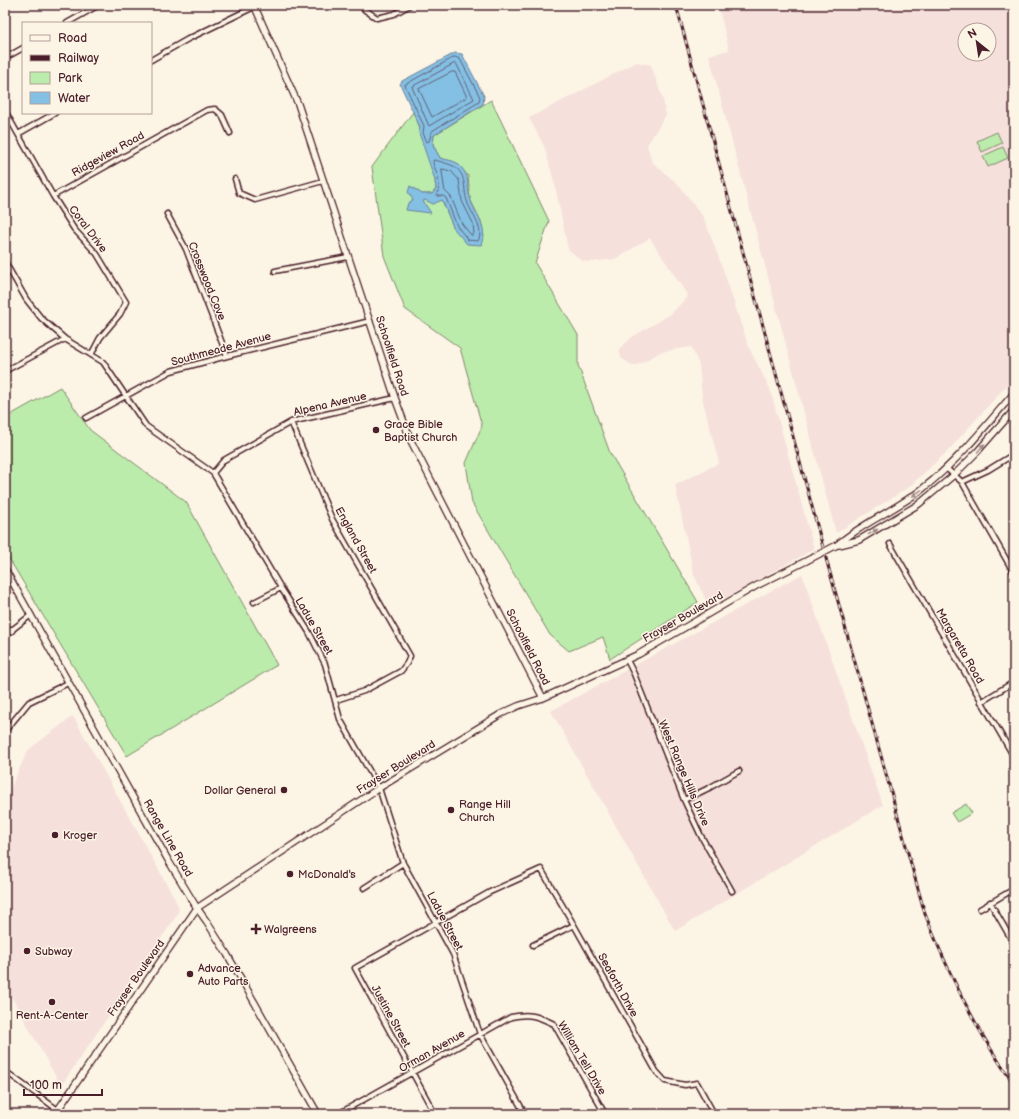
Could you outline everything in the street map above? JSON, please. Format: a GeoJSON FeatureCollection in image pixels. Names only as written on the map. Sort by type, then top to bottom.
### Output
{"type":"FeatureCollection","features":[{"type":"Feature","properties":{"kind":"main road","name":"Schoolfield Road"},"geometry":{"type":"LineString","coordinates":[[256,6],[298,104],[395,398],[411,441],[543,698]]}},
{"type":"Feature","properties":{"kind":"main road"},"geometry":{"type":"LineString","coordinates":[[837,545],[851,533],[920,491],[969,445],[1014,393]]}},
{"type":"Feature","properties":{"kind":"main road"},"geometry":{"type":"LineString","coordinates":[[837,545],[859,540],[919,504],[954,475],[977,452],[1014,410]]}},
{"type":"Feature","properties":{"kind":"main road","name":"Frayser Boulevard"},"geometry":{"type":"LineString","coordinates":[[58,1113],[196,908],[379,788],[501,714],[518,706],[543,698],[639,654],[756,586],[837,545]]}},
{"type":"Feature","properties":{"kind":"main road","name":"Range Line Road"},"geometry":{"type":"LineString","coordinates":[[5,569],[196,908],[228,954],[318,1114]]}},
{"type":"Feature","properties":{"kind":"street"},"geometry":{"type":"LineString","coordinates":[[69,22],[99,5]]}},
{"type":"Feature","properties":{"kind":"street"},"geometry":{"type":"LineString","coordinates":[[360,5],[377,18],[394,14],[410,5]]}},
{"type":"Feature","properties":{"kind":"street"},"geometry":{"type":"LineString","coordinates":[[152,59],[188,39],[256,6]]}},
{"type":"Feature","properties":{"kind":"street"},"geometry":{"type":"LineString","coordinates":[[5,58],[22,49]]}},
{"type":"Feature","properties":{"kind":"street","name":"Ridgeview Road"},"geometry":{"type":"LineString","coordinates":[[53,196],[207,110],[215,109],[222,115],[230,132]]}},
{"type":"Feature","properties":{"kind":"street","name":"Coral Drive"},"geometry":{"type":"LineString","coordinates":[[5,111],[53,196],[74,229],[97,254],[126,302],[120,314],[100,338],[91,354]]}},
{"type":"Feature","properties":{"kind":"street"},"geometry":{"type":"LineString","coordinates":[[18,134],[53,114]]}},
{"type":"Feature","properties":{"kind":"street"},"geometry":{"type":"LineString","coordinates":[[235,179],[239,193],[255,200],[323,181]]}},
{"type":"Feature","properties":{"kind":"street","name":"Crosswood Cove"},"geometry":{"type":"LineString","coordinates":[[167,214],[186,249],[226,356]]}},
{"type":"Feature","properties":{"kind":"street"},"geometry":{"type":"LineString","coordinates":[[275,271],[348,257]]}},
{"type":"Feature","properties":{"kind":"street","name":"Ladue Street"},"geometry":{"type":"LineString","coordinates":[[5,262],[26,299],[41,318],[65,339],[103,362],[146,426],[214,472],[281,588],[309,632],[325,664],[340,719],[379,788],[403,863],[453,954],[480,1034],[525,1114]]}},
{"type":"Feature","properties":{"kind":"street","name":"Southmeade Avenue"},"geometry":{"type":"LineString","coordinates":[[86,418],[171,371],[370,321]]}},
{"type":"Feature","properties":{"kind":"street"},"geometry":{"type":"LineString","coordinates":[[5,371],[65,339]]}},
{"type":"Feature","properties":{"kind":"street","name":"Alpena Avenue"},"geometry":{"type":"LineString","coordinates":[[214,472],[224,460],[292,422],[395,398]]}},
{"type":"Feature","properties":{"kind":"street","name":"England Street"},"geometry":{"type":"LineString","coordinates":[[292,422],[332,519],[410,656],[408,663],[402,671],[364,691],[336,700]]}},
{"type":"Feature","properties":{"kind":"street"},"geometry":{"type":"LineString","coordinates":[[962,482],[988,470],[1014,454]]}},
{"type":"Feature","properties":{"kind":"street"},"geometry":{"type":"LineString","coordinates":[[946,468],[962,482],[1014,573]]}},
{"type":"Feature","properties":{"kind":"street","name":"Margaretta Road"},"geometry":{"type":"LineString","coordinates":[[890,544],[1014,758]]}},
{"type":"Feature","properties":{"kind":"street"},"geometry":{"type":"LineString","coordinates":[[254,602],[281,588]]}},
{"type":"Feature","properties":{"kind":"street"},"geometry":{"type":"LineString","coordinates":[[5,635],[31,615]]}},
{"type":"Feature","properties":{"kind":"street"},"geometry":{"type":"LineString","coordinates":[[5,632],[13,629]]}},
{"type":"Feature","properties":{"kind":"street","name":"West Range Hills Drive"},"geometry":{"type":"LineString","coordinates":[[627,660],[634,674],[684,800],[701,836],[732,891]]}},
{"type":"Feature","properties":{"kind":"street"},"geometry":{"type":"LineString","coordinates":[[5,671],[6,665]]}},
{"type":"Feature","properties":{"kind":"street"},"geometry":{"type":"LineString","coordinates":[[982,702],[1014,682]]}},
{"type":"Feature","properties":{"kind":"street"},"geometry":{"type":"LineString","coordinates":[[5,731],[29,702],[68,683]]}},
{"type":"Feature","properties":{"kind":"street"},"geometry":{"type":"LineString","coordinates":[[684,800],[739,771]]}},
{"type":"Feature","properties":{"kind":"street"},"geometry":{"type":"LineString","coordinates":[[364,888],[403,863]]}},
{"type":"Feature","properties":{"kind":"street","name":"Seaforth Drive"},"geometry":{"type":"LineString","coordinates":[[436,922],[490,892],[541,869],[656,1071],[665,1081],[685,1085],[697,1083],[714,1114]]}},
{"type":"Feature","properties":{"kind":"street"},"geometry":{"type":"LineString","coordinates":[[980,908],[1014,888]]}},
{"type":"Feature","properties":{"kind":"street"},"geometry":{"type":"LineString","coordinates":[[990,902],[1014,944]]}},
{"type":"Feature","properties":{"kind":"street","name":"Justine Street"},"geometry":{"type":"LineString","coordinates":[[435,1114],[355,968],[436,922]]}},
{"type":"Feature","properties":{"kind":"street"},"geometry":{"type":"LineString","coordinates":[[533,945],[574,925]]}},
{"type":"Feature","properties":{"kind":"street","name":"Orman Avenue"},"geometry":{"type":"LineString","coordinates":[[338,1114],[511,1017],[523,1014],[539,1016]]}},
{"type":"Feature","properties":{"kind":"street","name":"William Tell Drive"},"geometry":{"type":"LineString","coordinates":[[539,1016],[554,1024],[605,1114]]}},
{"type":"Feature","properties":{"kind":"street"},"geometry":{"type":"LineString","coordinates":[[5,1071],[58,1113]]}},
{"type":"Feature","properties":{"kind":"shaded area"},"geometry":{"type":"Polygon","coordinates":[[[718,5],[1014,5],[1014,377],[948,451],[909,487],[836,533],[709,55],[729,50],[718,5]]]}},
{"type":"Feature","properties":{"kind":"shaded area"},"geometry":{"type":"Polygon","coordinates":[[[637,62],[651,65],[663,99],[666,115],[647,145],[652,162],[679,185],[704,218],[724,272],[749,348],[770,389],[814,549],[709,607],[694,575],[675,485],[719,463],[702,397],[699,365],[691,347],[660,352],[642,363],[633,366],[621,358],[619,349],[632,337],[671,314],[688,296],[650,238],[615,259],[591,262],[582,261],[568,249],[554,181],[544,146],[529,118],[637,62]]]}},
{"type":"Feature","properties":{"kind":"shaded area"},"geometry":{"type":"Polygon","coordinates":[[[802,574],[883,805],[675,931],[551,711],[802,574]]]}},
{"type":"Feature","properties":{"kind":"shaded area"},"geometry":{"type":"Polygon","coordinates":[[[73,716],[179,908],[177,915],[61,1086],[5,985],[5,800],[28,750],[73,716]]]}},
{"type":"Feature","properties":{"kind":"green space"},"geometry":{"type":"Polygon","coordinates":[[[491,100],[549,221],[535,263],[578,335],[578,365],[610,453],[698,602],[610,659],[603,637],[569,651],[550,635],[472,503],[466,463],[482,426],[460,348],[405,309],[384,256],[372,167],[413,112],[428,150],[436,189],[432,194],[422,194],[410,186],[430,213],[423,202],[425,200],[442,200],[454,229],[484,237],[481,221],[470,199],[468,176],[457,163],[440,158],[433,145],[434,135],[491,100]]]}},
{"type":"Feature","properties":{"kind":"green space"},"geometry":{"type":"Polygon","coordinates":[[[997,132],[1002,143],[982,152],[977,141],[997,132]]]}},
{"type":"Feature","properties":{"kind":"green space"},"geometry":{"type":"Polygon","coordinates":[[[1003,147],[1008,158],[988,167],[983,156],[1003,147]]]}},
{"type":"Feature","properties":{"kind":"green space"},"geometry":{"type":"Polygon","coordinates":[[[60,387],[90,430],[186,502],[277,665],[127,756],[5,552],[5,418],[60,387]]]}},
{"type":"Feature","properties":{"kind":"green space"},"geometry":{"type":"Polygon","coordinates":[[[966,804],[972,813],[957,822],[951,813],[966,804]]]}},
{"type":"Feature","properties":{"kind":"water"},"geometry":{"type":"Polygon","coordinates":[[[455,53],[462,54],[484,96],[483,104],[434,135],[433,145],[440,158],[456,163],[465,172],[470,198],[482,226],[483,238],[481,245],[467,244],[454,229],[442,200],[433,204],[425,200],[423,201],[431,213],[406,210],[408,203],[413,200],[408,192],[410,186],[422,194],[432,194],[436,189],[435,180],[419,133],[420,127],[400,84],[402,81],[455,53]]]}},
{"type":"Feature","properties":{"kind":"railway"},"geometry":{"type":"LineString","coordinates":[[676,5],[827,562],[925,914],[964,1002],[987,1044],[1014,1084]]}},
{"type":"Feature","properties":{"kind":"place","name":"Grace Bible Baptist Church"},"geometry":{"type":"Point","coordinates":[376,430]}},
{"type":"Feature","properties":{"kind":"place","name":"Dollar General"},"geometry":{"type":"Point","coordinates":[284,790]}},
{"type":"Feature","properties":{"kind":"place","name":"Range Hill Church"},"geometry":{"type":"Point","coordinates":[451,810]}},
{"type":"Feature","properties":{"kind":"place","name":"Kroger"},"geometry":{"type":"Point","coordinates":[55,835]}},
{"type":"Feature","properties":{"kind":"place","name":"McDonald's"},"geometry":{"type":"Point","coordinates":[290,874]}},
{"type":"Feature","properties":{"kind":"place","name":"Walgreens"},"geometry":{"type":"Point","coordinates":[256,929]}},
{"type":"Feature","properties":{"kind":"place","name":"Subway"},"geometry":{"type":"Point","coordinates":[27,951]}},
{"type":"Feature","properties":{"kind":"place","name":"Advance Auto Parts"},"geometry":{"type":"Point","coordinates":[190,974]}},
{"type":"Feature","properties":{"kind":"place","name":"Rent-A-Center"},"geometry":{"type":"Point","coordinates":[52,1002]}}]}
